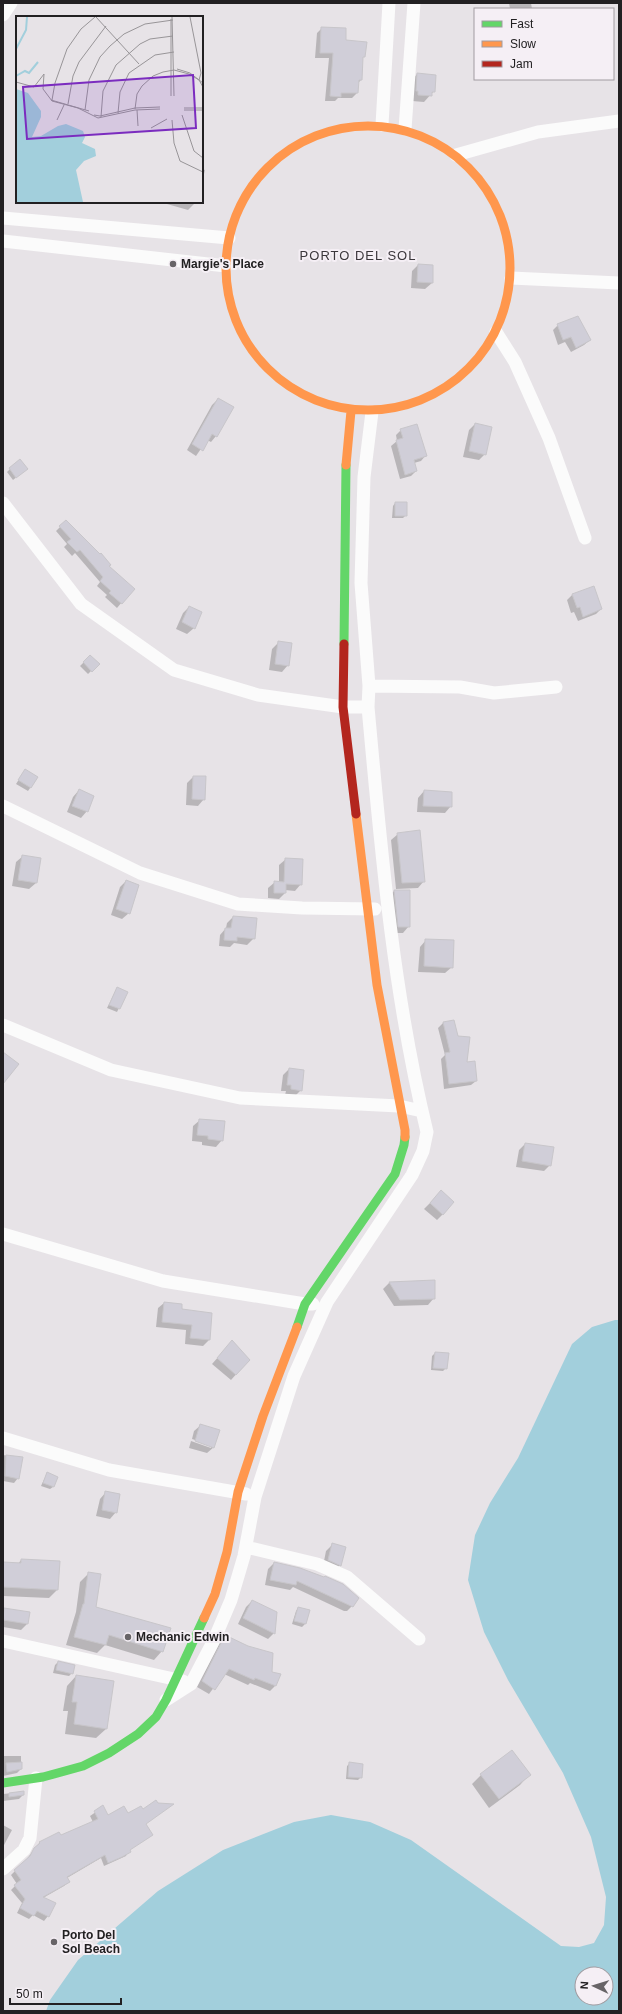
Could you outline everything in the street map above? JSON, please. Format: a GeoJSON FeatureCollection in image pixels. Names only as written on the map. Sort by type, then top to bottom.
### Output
{"type":"FeatureCollection","features":[{"type":"Feature","properties":{"kind":"street"},"geometry":{"type":"LineString","coordinates":[[3,16],[11,3]]}},
{"type":"Feature","properties":{"kind":"street"},"geometry":{"type":"LineString","coordinates":[[382,125],[389,3]]}},
{"type":"Feature","properties":{"kind":"street"},"geometry":{"type":"LineString","coordinates":[[405,129],[414,3]]}},
{"type":"Feature","properties":{"kind":"street"},"geometry":{"type":"LineString","coordinates":[[456,155],[538,132],[619,121]]}},
{"type":"Feature","properties":{"kind":"street"},"geometry":{"type":"LineString","coordinates":[[382,125],[405,129],[431,139],[456,155],[487,189],[506,231],[511,278],[496,332],[465,373],[422,401],[372,412],[350,411],[310,400],[275,377],[248,346],[231,307],[226,266],[229,238],[243,199],[268,166],[302,141],[341,127],[382,125]]}},
{"type":"Feature","properties":{"kind":"street"},"geometry":{"type":"LineString","coordinates":[[3,218],[229,238]]}},
{"type":"Feature","properties":{"kind":"street"},"geometry":{"type":"LineString","coordinates":[[3,241],[226,266]]}},
{"type":"Feature","properties":{"kind":"street"},"geometry":{"type":"LineString","coordinates":[[511,278],[619,283]]}},
{"type":"Feature","properties":{"kind":"street"},"geometry":{"type":"LineString","coordinates":[[496,332],[515,362],[549,438],[585,538]]}},
{"type":"Feature","properties":{"kind":"street"},"geometry":{"type":"LineString","coordinates":[[3,1782],[36,1778],[82,1766],[108,1753],[138,1734],[156,1717],[166,1700],[215,1594],[226,1552],[238,1492],[263,1416],[305,1304],[395,1174],[404,1145],[405,1130],[399,1106],[377,985],[343,707],[345,485],[350,411]]}},
{"type":"Feature","properties":{"kind":"street"},"geometry":{"type":"LineString","coordinates":[[166,1700],[190,1684],[214,1640],[231,1600],[246,1547],[255,1497],[294,1376],[327,1302],[412,1176],[423,1151],[427,1132],[400,1001],[387,907],[368,707],[369,686],[361,583],[364,477],[372,412]]}},
{"type":"Feature","properties":{"kind":"street"},"geometry":{"type":"LineString","coordinates":[[3,503],[82,604],[174,670],[258,695],[343,707],[368,707]]}},
{"type":"Feature","properties":{"kind":"street"},"geometry":{"type":"LineString","coordinates":[[369,686],[460,687],[494,693],[556,687]]}},
{"type":"Feature","properties":{"kind":"street"},"geometry":{"type":"LineString","coordinates":[[3,806],[140,873],[238,904],[368,910],[387,907]]}},
{"type":"Feature","properties":{"kind":"street"},"geometry":{"type":"LineString","coordinates":[[3,1025],[111,1070],[240,1098],[399,1106],[422,1110]]}},
{"type":"Feature","properties":{"kind":"street"},"geometry":{"type":"LineString","coordinates":[[3,1234],[163,1281],[305,1304],[327,1302]]}},
{"type":"Feature","properties":{"kind":"street"},"geometry":{"type":"LineString","coordinates":[[3,1438],[109,1470],[238,1492],[255,1497]]}},
{"type":"Feature","properties":{"kind":"street"},"geometry":{"type":"LineString","coordinates":[[246,1547],[317,1564],[347,1577],[419,1639]]}},
{"type":"Feature","properties":{"kind":"street"},"geometry":{"type":"LineString","coordinates":[[3,1641],[175,1679],[190,1684]]}},
{"type":"Feature","properties":{"kind":"street"},"geometry":{"type":"LineString","coordinates":[[3,1869],[24,1850],[30,1838],[36,1778]]}},
{"type":"Feature","properties":{"kind":"water"},"geometry":{"type":"Polygon","coordinates":[[[619,1320],[619,2011],[46,2011],[50,2000],[78,1960],[158,1891],[223,1850],[294,1822],[331,1815],[370,1822],[411,1840],[561,1946],[579,1947],[594,1943],[604,1925],[606,1897],[591,1837],[563,1773],[508,1680],[484,1632],[468,1580],[475,1535],[490,1503],[518,1458],[572,1344],[592,1327],[619,1320]]]}},
{"type":"Feature","properties":{"kind":"building"},"geometry":{"type":"Polygon","coordinates":[[[321,27],[346,28],[346,40],[367,42],[365,57],[363,57],[362,80],[359,80],[358,93],[341,93],[341,97],[330,96],[333,53],[320,53],[321,27]]]}},
{"type":"Feature","properties":{"kind":"building"},"geometry":{"type":"Polygon","coordinates":[[[417,73],[436,75],[435,92],[432,92],[432,96],[418,95],[418,91],[416,91],[417,73]]]}},
{"type":"Feature","properties":{"kind":"building"},"geometry":{"type":"Polygon","coordinates":[[[418,264],[433,265],[433,283],[417,282],[418,264]]]}},
{"type":"Feature","properties":{"kind":"building"},"geometry":{"type":"Polygon","coordinates":[[[578,316],[591,340],[576,348],[571,337],[563,340],[557,324],[578,316]]]}},
{"type":"Feature","properties":{"kind":"building"},"geometry":{"type":"Polygon","coordinates":[[[218,398],[234,407],[217,437],[212,434],[203,451],[192,444],[218,398]]]}},
{"type":"Feature","properties":{"kind":"building"},"geometry":{"type":"Polygon","coordinates":[[[475,423],[492,427],[486,455],[469,451],[475,423]]]}},
{"type":"Feature","properties":{"kind":"building"},"geometry":{"type":"Polygon","coordinates":[[[417,424],[427,456],[414,460],[417,471],[405,475],[396,440],[403,438],[400,429],[417,424]]]}},
{"type":"Feature","properties":{"kind":"building"},"geometry":{"type":"Polygon","coordinates":[[[20,459],[28,469],[16,478],[9,468],[20,459]]]}},
{"type":"Feature","properties":{"kind":"building"},"geometry":{"type":"Polygon","coordinates":[[[395,502],[407,502],[407,516],[395,516],[395,502]]]}},
{"type":"Feature","properties":{"kind":"building"},"geometry":{"type":"Polygon","coordinates":[[[66,520],[100,554],[101,553],[111,565],[109,566],[135,589],[122,604],[109,593],[111,591],[100,581],[103,577],[80,550],[77,552],[67,542],[71,539],[59,526],[66,520]]]}},
{"type":"Feature","properties":{"kind":"building"},"geometry":{"type":"Polygon","coordinates":[[[594,586],[602,609],[583,617],[580,607],[577,608],[572,594],[594,586]]]}},
{"type":"Feature","properties":{"kind":"building"},"geometry":{"type":"Polygon","coordinates":[[[189,606],[202,612],[195,629],[182,622],[189,606]]]}},
{"type":"Feature","properties":{"kind":"building"},"geometry":{"type":"Polygon","coordinates":[[[278,641],[292,643],[289,666],[275,664],[278,641]]]}},
{"type":"Feature","properties":{"kind":"building"},"geometry":{"type":"Polygon","coordinates":[[[90,655],[100,664],[92,672],[83,662],[90,655]]]}},
{"type":"Feature","properties":{"kind":"building"},"geometry":{"type":"Polygon","coordinates":[[[25,769],[38,777],[31,788],[18,780],[25,769]]]}},
{"type":"Feature","properties":{"kind":"building"},"geometry":{"type":"Polygon","coordinates":[[[193,776],[206,776],[205,800],[192,799],[193,776]]]}},
{"type":"Feature","properties":{"kind":"building"},"geometry":{"type":"Polygon","coordinates":[[[79,789],[94,796],[88,812],[72,806],[79,789]]]}},
{"type":"Feature","properties":{"kind":"building"},"geometry":{"type":"Polygon","coordinates":[[[424,790],[452,792],[452,807],[423,806],[424,790]]]}},
{"type":"Feature","properties":{"kind":"building"},"geometry":{"type":"Polygon","coordinates":[[[420,830],[425,882],[402,883],[397,833],[420,830]]]}},
{"type":"Feature","properties":{"kind":"building"},"geometry":{"type":"Polygon","coordinates":[[[22,855],[41,858],[37,883],[18,880],[22,855]]]}},
{"type":"Feature","properties":{"kind":"building"},"geometry":{"type":"Polygon","coordinates":[[[285,858],[303,859],[302,885],[286,884],[286,893],[274,893],[274,881],[284,882],[285,858]]]}},
{"type":"Feature","properties":{"kind":"building"},"geometry":{"type":"Polygon","coordinates":[[[126,880],[139,885],[130,914],[116,909],[126,880]]]}},
{"type":"Feature","properties":{"kind":"building"},"geometry":{"type":"Polygon","coordinates":[[[394,890],[410,890],[410,927],[398,927],[394,890]]]}},
{"type":"Feature","properties":{"kind":"building"},"geometry":{"type":"Polygon","coordinates":[[[233,916],[257,918],[255,939],[237,937],[237,941],[224,940],[225,928],[231,928],[233,916]]]}},
{"type":"Feature","properties":{"kind":"building"},"geometry":{"type":"Polygon","coordinates":[[[425,939],[454,940],[453,968],[424,966],[425,939]]]}},
{"type":"Feature","properties":{"kind":"building"},"geometry":{"type":"Polygon","coordinates":[[[117,987],[128,992],[120,1009],[109,1005],[117,987]]]}},
{"type":"Feature","properties":{"kind":"building"},"geometry":{"type":"Polygon","coordinates":[[[454,1020],[458,1036],[470,1037],[467,1062],[475,1061],[477,1081],[449,1084],[445,1053],[450,1052],[443,1022],[454,1020]]]}},
{"type":"Feature","properties":{"kind":"building"},"geometry":{"type":"Polygon","coordinates":[[[3,1052],[19,1064],[3,1084],[3,1052]]]}},
{"type":"Feature","properties":{"kind":"building"},"geometry":{"type":"Polygon","coordinates":[[[289,1068],[304,1070],[302,1091],[291,1089],[291,1085],[287,1085],[289,1068]]]}},
{"type":"Feature","properties":{"kind":"building"},"geometry":{"type":"Polygon","coordinates":[[[199,1119],[225,1121],[223,1141],[208,1139],[208,1136],[197,1135],[199,1119]]]}},
{"type":"Feature","properties":{"kind":"building"},"geometry":{"type":"Polygon","coordinates":[[[525,1143],[554,1147],[551,1166],[522,1161],[525,1143]]]}},
{"type":"Feature","properties":{"kind":"building"},"geometry":{"type":"Polygon","coordinates":[[[441,1190],[454,1202],[443,1215],[430,1203],[441,1190]]]}},
{"type":"Feature","properties":{"kind":"building"},"geometry":{"type":"Polygon","coordinates":[[[435,1280],[435,1299],[400,1300],[389,1282],[435,1280]]]}},
{"type":"Feature","properties":{"kind":"building"},"geometry":{"type":"Polygon","coordinates":[[[164,1302],[182,1304],[182,1309],[212,1313],[210,1340],[190,1338],[192,1325],[162,1322],[164,1302]]]}},
{"type":"Feature","properties":{"kind":"building"},"geometry":{"type":"Polygon","coordinates":[[[232,1340],[250,1360],[236,1375],[217,1358],[232,1340]]]}},
{"type":"Feature","properties":{"kind":"building"},"geometry":{"type":"Polygon","coordinates":[[[435,1352],[449,1353],[447,1369],[433,1368],[435,1352]]]}},
{"type":"Feature","properties":{"kind":"building"},"geometry":{"type":"Polygon","coordinates":[[[200,1424],[220,1430],[214,1448],[195,1441],[200,1424]]]}},
{"type":"Feature","properties":{"kind":"building"},"geometry":{"type":"Polygon","coordinates":[[[6,1455],[23,1457],[19,1479],[5,1476],[6,1455]]]}},
{"type":"Feature","properties":{"kind":"building"},"geometry":{"type":"Polygon","coordinates":[[[47,1472],[58,1477],[54,1487],[43,1483],[47,1472]]]}},
{"type":"Feature","properties":{"kind":"building"},"geometry":{"type":"Polygon","coordinates":[[[105,1491],[120,1494],[117,1513],[102,1510],[105,1491]]]}},
{"type":"Feature","properties":{"kind":"building"},"geometry":{"type":"Polygon","coordinates":[[[332,1543],[346,1547],[341,1566],[328,1560],[332,1543]]]}},
{"type":"Feature","properties":{"kind":"building"},"geometry":{"type":"Polygon","coordinates":[[[21,1559],[60,1561],[58,1590],[3,1587],[3,1562],[21,1563],[21,1559]]]}},
{"type":"Feature","properties":{"kind":"building"},"geometry":{"type":"Polygon","coordinates":[[[274,1562],[300,1568],[324,1577],[325,1576],[343,1584],[359,1598],[353,1607],[297,1581],[296,1585],[270,1580],[274,1562]]]}},
{"type":"Feature","properties":{"kind":"building"},"geometry":{"type":"Polygon","coordinates":[[[88,1572],[101,1574],[96,1607],[171,1628],[163,1652],[109,1635],[106,1645],[74,1637],[84,1604],[88,1572]]]}},
{"type":"Feature","properties":{"kind":"building"},"geometry":{"type":"Polygon","coordinates":[[[252,1600],[277,1612],[275,1634],[243,1618],[252,1600]]]}},
{"type":"Feature","properties":{"kind":"building"},"geometry":{"type":"Polygon","coordinates":[[[298,1607],[310,1610],[306,1624],[294,1621],[298,1607]]]}},
{"type":"Feature","properties":{"kind":"building"},"geometry":{"type":"Polygon","coordinates":[[[4,1608],[30,1612],[28,1624],[3,1620],[4,1608]]]}},
{"type":"Feature","properties":{"kind":"building"},"geometry":{"type":"Polygon","coordinates":[[[225,1635],[248,1646],[273,1653],[272,1672],[281,1674],[276,1686],[255,1678],[254,1680],[229,1669],[215,1690],[202,1681],[225,1635]]]}},
{"type":"Feature","properties":{"kind":"building"},"geometry":{"type":"Polygon","coordinates":[[[58,1661],[75,1665],[73,1674],[56,1670],[58,1661]]]}},
{"type":"Feature","properties":{"kind":"building"},"geometry":{"type":"Polygon","coordinates":[[[76,1675],[114,1681],[107,1729],[74,1724],[77,1702],[72,1702],[76,1675]]]}},
{"type":"Feature","properties":{"kind":"building"},"geometry":{"type":"Polygon","coordinates":[[[512,1750],[531,1775],[499,1799],[480,1774],[512,1750]]]}},
{"type":"Feature","properties":{"kind":"building"},"geometry":{"type":"Polygon","coordinates":[[[22,1762],[22,1769],[7,1772],[6,1763],[22,1762]]]}},
{"type":"Feature","properties":{"kind":"building"},"geometry":{"type":"Polygon","coordinates":[[[349,1762],[363,1764],[362,1778],[348,1777],[349,1762]]]}},
{"type":"Feature","properties":{"kind":"building"},"geometry":{"type":"Polygon","coordinates":[[[24,1791],[24,1795],[9,1797],[9,1793],[24,1791]]]}},
{"type":"Feature","properties":{"kind":"building"},"geometry":{"type":"Polygon","coordinates":[[[156,1800],[158,1803],[174,1804],[146,1824],[153,1835],[122,1857],[108,1863],[105,1855],[67,1877],[70,1882],[43,1897],[56,1903],[49,1917],[37,1911],[34,1916],[20,1908],[25,1899],[14,1885],[21,1880],[14,1870],[30,1856],[34,1848],[40,1843],[39,1842],[59,1832],[61,1835],[98,1819],[94,1811],[103,1805],[108,1815],[124,1806],[128,1813],[141,1806],[143,1809],[156,1800]]]}},
{"type":"Feature","properties":{"kind":"traffic: fast"},"geometry":{"type":"LineString","coordinates":[[344,644],[346,465]]}},
{"type":"Feature","properties":{"kind":"traffic: fast"},"geometry":{"type":"LineString","coordinates":[[297,1327],[305,1304],[395,1174],[405,1137]]}},
{"type":"Feature","properties":{"kind":"traffic: fast"},"geometry":{"type":"LineString","coordinates":[[3,1783],[43,1777],[83,1766],[109,1753],[138,1734],[156,1717],[166,1700],[204,1618]]}},
{"type":"Feature","properties":{"kind":"traffic: slow"},"geometry":{"type":"LineString","coordinates":[[368,126],[409,132],[435,143],[458,158],[478,178],[493,201],[504,227],[510,268],[504,309],[493,335],[478,358],[458,378],[435,393],[409,404],[368,410],[327,404],[301,393],[278,378],[258,358],[243,335],[232,309],[226,268],[232,227],[243,201],[258,178],[278,158],[301,143],[327,132],[368,126]]}},
{"type":"Feature","properties":{"kind":"traffic: slow"},"geometry":{"type":"LineString","coordinates":[[346,465],[351,411]]}},
{"type":"Feature","properties":{"kind":"traffic: slow"},"geometry":{"type":"LineString","coordinates":[[356,814],[377,985],[405,1130],[405,1137]]}},
{"type":"Feature","properties":{"kind":"traffic: slow"},"geometry":{"type":"LineString","coordinates":[[204,1618],[215,1594],[227,1552],[238,1492],[263,1416],[297,1327]]}},
{"type":"Feature","properties":{"kind":"traffic: jam"},"geometry":{"type":"LineString","coordinates":[[344,644],[343,707],[356,814]]}},
{"type":"Feature","properties":{"kind":"place","name":"Margie's Place"},"geometry":{"type":"Point","coordinates":[173,264]}},
{"type":"Feature","properties":{"kind":"place","name":"Mechanic Edwin"},"geometry":{"type":"Point","coordinates":[128,1637]}},
{"type":"Feature","properties":{"kind":"place","name":"Porto Del Sol Beach"},"geometry":{"type":"Point","coordinates":[54,1942]}},
{"type":"Feature","properties":{"kind":"district","name":"PORTO DEL SOL"},"geometry":{"type":"Point","coordinates":[358,255]}}]}
